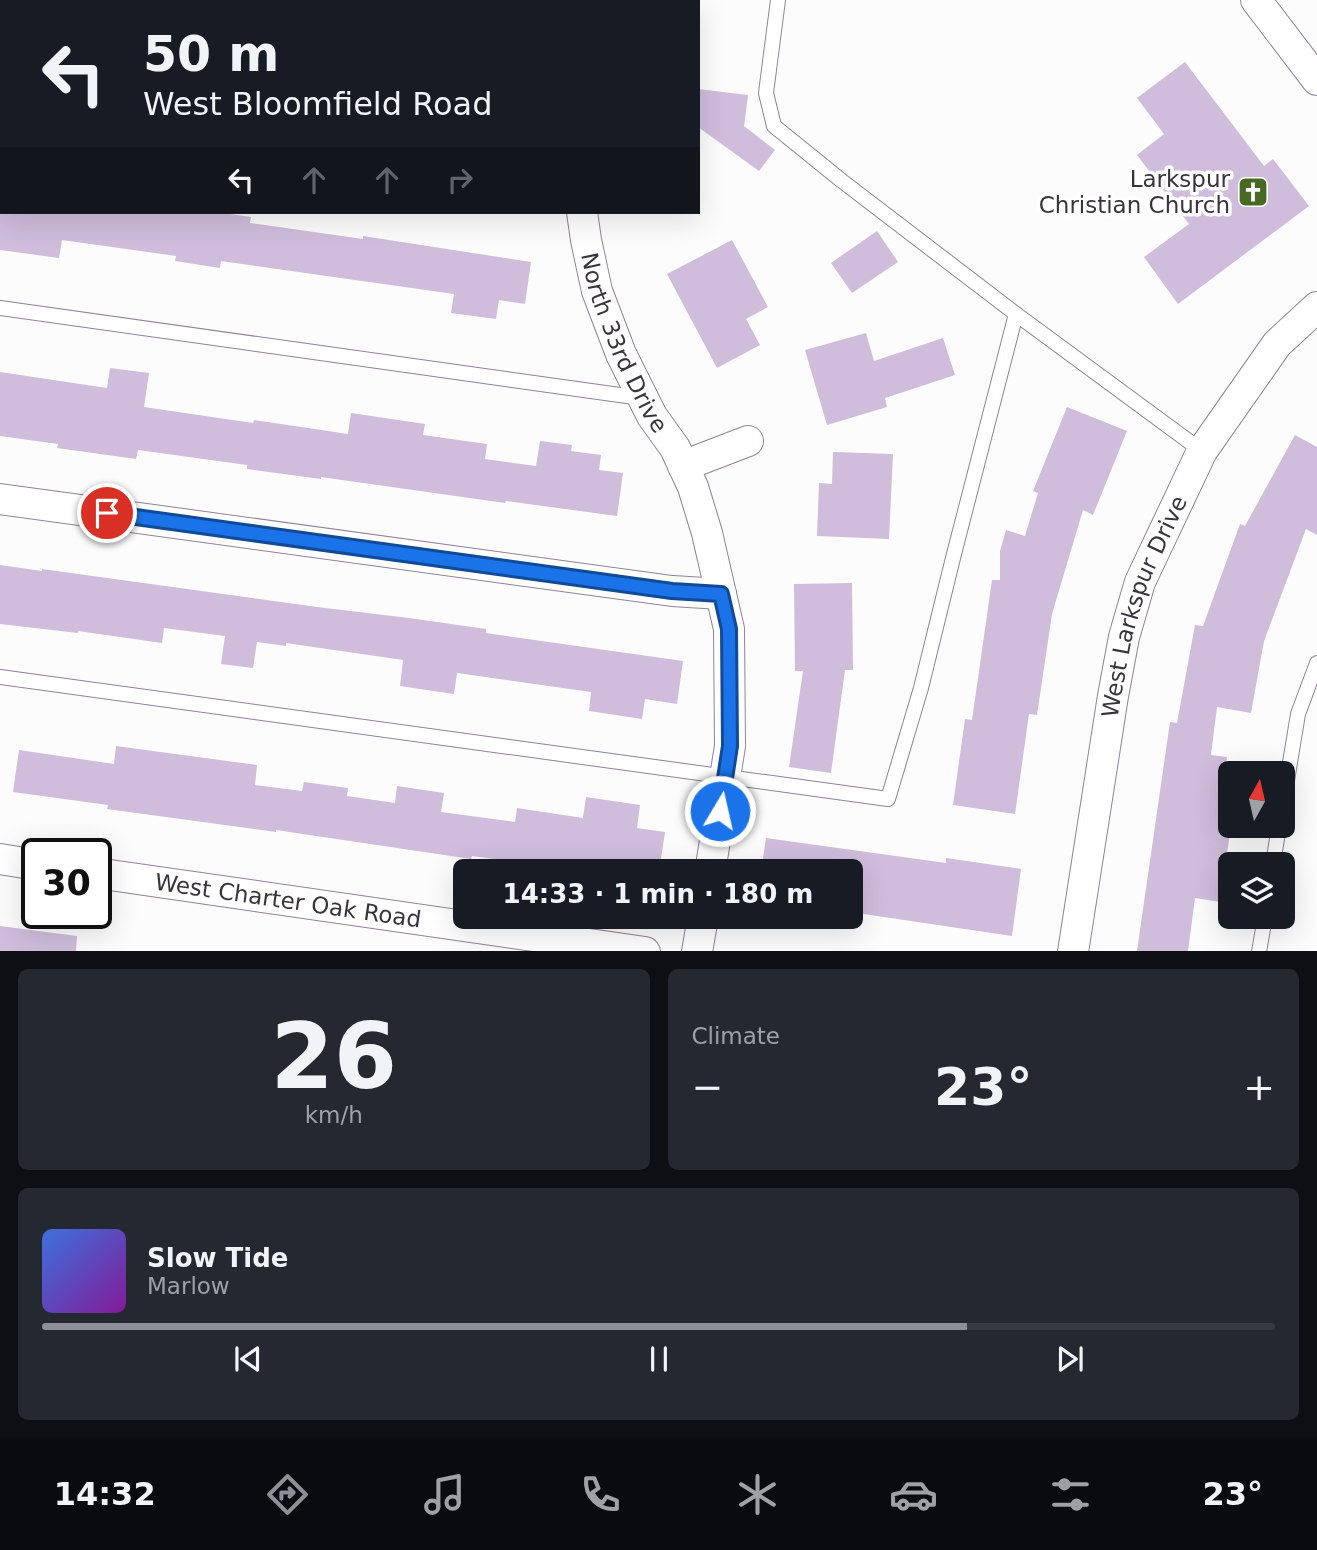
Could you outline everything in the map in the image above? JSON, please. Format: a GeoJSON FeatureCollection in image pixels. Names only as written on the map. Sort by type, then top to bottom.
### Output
{"type":"FeatureCollection","features":[{"type":"Feature","properties":{"kind":"street"},"geometry":{"type":"LineString","coordinates":[[1256,0],[1312,63]]}},
{"type":"Feature","properties":{"kind":"street","name":"North 33rd Drive"},"geometry":{"type":"LineString","coordinates":[[582,214],[597,291],[621,354],[652,416],[675,449],[693,487],[729,629],[730,746],[712,859]]}},
{"type":"Feature","properties":{"kind":"street","name":"West Larkspur Drive"},"geometry":{"type":"LineString","coordinates":[[1073,951],[1113,696],[1124,637],[1140,582],[1202,451],[1276,344],[1317,307]]}},
{"type":"Feature","properties":{"kind":"street"},"geometry":{"type":"LineString","coordinates":[[683,466],[747,441]]}},
{"type":"Feature","properties":{"kind":"street"},"geometry":{"type":"LineString","coordinates":[[0,499],[672,591],[721,594]]}},
{"type":"Feature","properties":{"kind":"street"},"geometry":{"type":"LineString","coordinates":[[0,859],[21,862]]}},
{"type":"Feature","properties":{"kind":"street","name":"West Charter Oak Road"},"geometry":{"type":"LineString","coordinates":[[112,875],[645,951]]}},
{"type":"Feature","properties":{"kind":"street"},"geometry":{"type":"LineString","coordinates":[[697,951],[701,929]]}},
{"type":"Feature","properties":{"kind":"lane"},"geometry":{"type":"LineString","coordinates":[[778,0],[766,93],[774,126],[1016,314],[1202,451]]}},
{"type":"Feature","properties":{"kind":"lane"},"geometry":{"type":"LineString","coordinates":[[0,308],[643,398]]}},
{"type":"Feature","properties":{"kind":"lane"},"geometry":{"type":"LineString","coordinates":[[0,677],[888,799],[921,688],[1016,314]]}},
{"type":"Feature","properties":{"kind":"lane"},"geometry":{"type":"LineString","coordinates":[[1290,761],[1298,714],[1317,663]]}},
{"type":"Feature","properties":{"kind":"lane"},"geometry":{"type":"LineString","coordinates":[[1259,951],[1263,929]]}},
{"type":"Feature","properties":{"kind":"building","name":"Larkspur Christian Church"},"geometry":{"type":"Polygon","coordinates":[[[1185,62],[1264,166],[1273,159],[1309,206],[1178,304],[1144,257],[1189,224],[1137,155],[1164,134],[1137,98],[1185,62]]]}},
{"type":"Feature","properties":{"kind":"building"},"geometry":{"type":"Polygon","coordinates":[[[700,89],[748,95],[744,126],[775,150],[759,171],[700,128],[700,89]]]}},
{"type":"Feature","properties":{"kind":"building"},"geometry":{"type":"Polygon","coordinates":[[[0,214],[230,214],[251,217],[250,223],[363,239],[363,236],[531,262],[525,304],[499,300],[496,319],[451,313],[454,294],[221,261],[220,268],[175,261],[176,256],[62,240],[59,258],[0,250],[0,214]]]}},
{"type":"Feature","properties":{"kind":"building"},"geometry":{"type":"Polygon","coordinates":[[[877,231],[898,262],[852,293],[831,263],[877,231]]]}},
{"type":"Feature","properties":{"kind":"building"},"geometry":{"type":"Polygon","coordinates":[[[732,240],[768,307],[746,319],[760,345],[717,368],[667,274],[732,240]]]}},
{"type":"Feature","properties":{"kind":"building"},"geometry":{"type":"Polygon","coordinates":[[[866,333],[874,361],[943,338],[955,375],[885,398],[887,407],[827,425],[805,350],[866,333]]]}},
{"type":"Feature","properties":{"kind":"building"},"geometry":{"type":"Polygon","coordinates":[[[110,368],[149,373],[144,407],[348,434],[351,413],[425,424],[423,435],[487,444],[485,459],[536,466],[540,441],[572,445],[571,451],[601,455],[599,470],[623,473],[617,516],[247,469],[247,465],[138,450],[136,459],[57,448],[58,444],[0,436],[0,372],[107,388],[110,368]]]}},
{"type":"Feature","properties":{"kind":"building"},"geometry":{"type":"Polygon","coordinates":[[[1067,407],[1127,431],[1093,515],[1083,510],[1052,614],[1037,715],[1029,714],[1015,814],[953,805],[965,719],[972,720],[992,580],[1000,580],[1000,551],[1006,530],[1025,536],[1038,493],[1033,491],[1067,407]]]}},
{"type":"Feature","properties":{"kind":"building"},"geometry":{"type":"Polygon","coordinates":[[[1295,435],[1317,447],[1317,535],[1306,529],[1264,641],[1251,713],[1217,707],[1211,755],[1227,757],[1226,761],[1218,761],[1218,838],[1229,838],[1227,852],[1218,852],[1218,902],[1195,898],[1188,951],[1137,951],[1170,722],[1177,723],[1195,625],[1203,626],[1240,524],[1245,526],[1295,435]]]}},
{"type":"Feature","properties":{"kind":"building"},"geometry":{"type":"Polygon","coordinates":[[[833,452],[893,454],[889,539],[817,536],[819,483],[832,484],[833,452]]]}},
{"type":"Feature","properties":{"kind":"building"},"geometry":{"type":"Polygon","coordinates":[[[0,565],[409,618],[486,629],[486,633],[683,661],[677,704],[645,699],[642,719],[589,711],[591,692],[457,673],[454,694],[400,686],[403,660],[286,643],[286,646],[257,642],[253,668],[221,664],[225,636],[164,628],[162,643],[78,631],[0,624],[0,565]]]}},
{"type":"Feature","properties":{"kind":"building"},"geometry":{"type":"Polygon","coordinates":[[[852,583],[853,670],[845,670],[831,773],[789,767],[803,671],[795,671],[794,584],[852,583]]]}},
{"type":"Feature","properties":{"kind":"building"},"geometry":{"type":"Polygon","coordinates":[[[116,746],[257,765],[255,785],[302,791],[304,782],[348,788],[347,796],[395,803],[397,786],[444,793],[441,812],[515,822],[517,808],[583,818],[586,797],[640,805],[637,828],[665,832],[661,859],[493,859],[472,856],[471,859],[276,830],[107,809],[108,805],[13,792],[19,750],[114,764],[116,746]]]}},
{"type":"Feature","properties":{"kind":"building"},"geometry":{"type":"Polygon","coordinates":[[[766,838],[946,863],[946,858],[1021,869],[1012,936],[863,914],[863,859],[763,859],[766,838]]]}},
{"type":"Feature","properties":{"kind":"building"},"geometry":{"type":"Polygon","coordinates":[[[0,926],[77,936],[76,951],[0,951],[0,926]]]}},
{"type":"Feature","properties":{"kind":"place","name":"Larkspur Christian Church"},"geometry":{"type":"Point","coordinates":[1253,192]}},
{"type":"Feature","properties":{"kind":"route"},"geometry":{"type":"LineString","coordinates":[[107,513],[672,591],[721,594],[729,629],[730,746],[720,811]]}}]}
